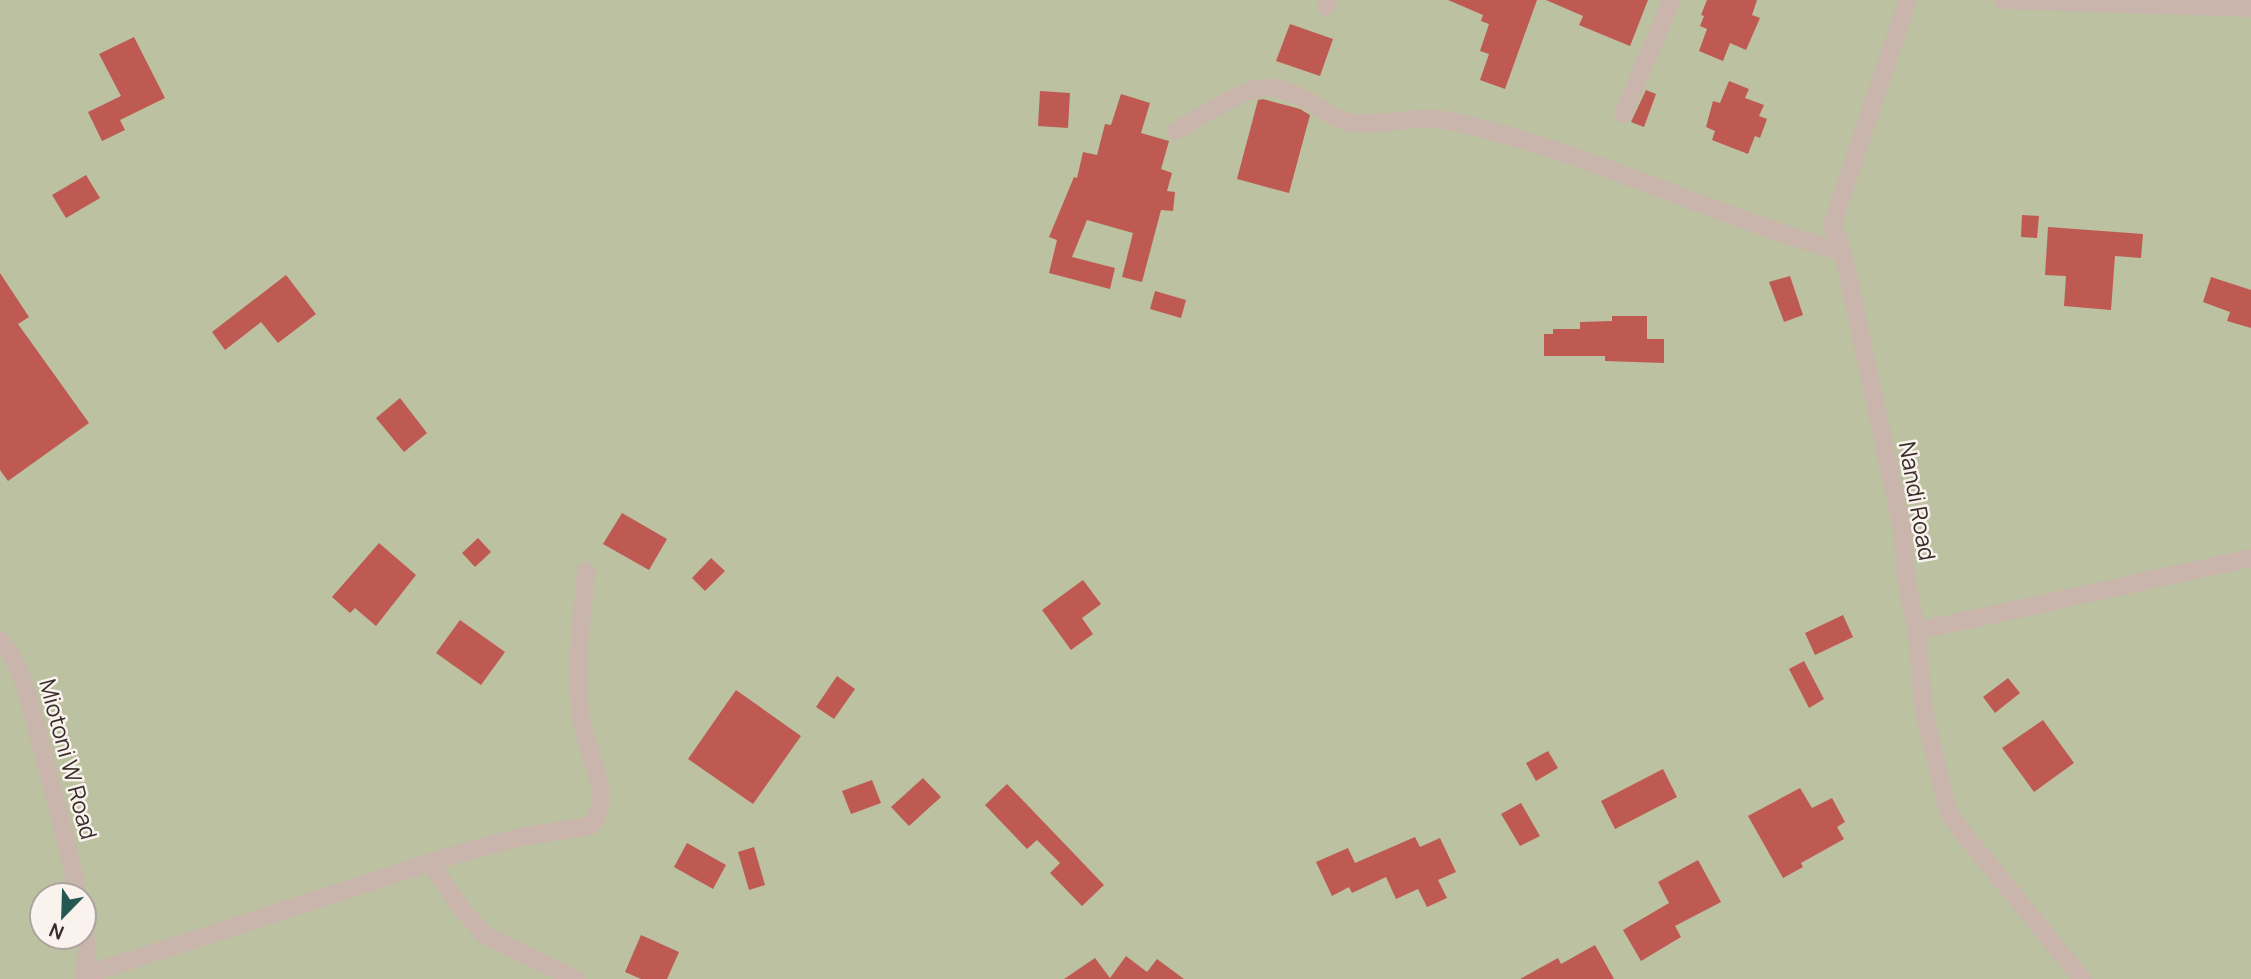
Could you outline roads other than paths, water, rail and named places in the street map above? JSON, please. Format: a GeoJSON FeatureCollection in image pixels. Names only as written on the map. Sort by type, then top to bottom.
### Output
{"type":"FeatureCollection","features":[{"type":"Feature","properties":{"kind":"street"},"geometry":{"type":"LineString","coordinates":[[1623,114],[1672,0]]}},
{"type":"Feature","properties":{"kind":"street","name":"Nandi Road"},"geometry":{"type":"LineString","coordinates":[[1908,0],[1832,225],[1843,252],[1902,529],[1906,579],[1917,631],[1923,706],[1940,782],[1951,816],[2082,979]]}},
{"type":"Feature","properties":{"kind":"street"},"geometry":{"type":"LineString","coordinates":[[2003,0],[2251,8]]}},
{"type":"Feature","properties":{"kind":"street"},"geometry":{"type":"LineString","coordinates":[[1176,131],[1241,95],[1262,88],[1307,100],[1342,122],[1362,124],[1391,120],[1446,120],[1504,134],[1581,158],[1800,240],[1843,252]]}},
{"type":"Feature","properties":{"kind":"street"},"geometry":{"type":"LineString","coordinates":[[1917,631],[2251,558]]}},
{"type":"Feature","properties":{"kind":"street"},"geometry":{"type":"LineString","coordinates":[[87,951],[85,977],[457,854],[522,837],[590,826],[598,818],[601,808],[600,792],[578,702],[578,665],[586,571]]}},
{"type":"Feature","properties":{"kind":"street","name":"Miotoni W Road"},"geometry":{"type":"LineString","coordinates":[[0,640],[9,651],[26,686],[75,881]]}},
{"type":"Feature","properties":{"kind":"street"},"geometry":{"type":"LineString","coordinates":[[431,864],[484,935],[576,979]]}}]}
